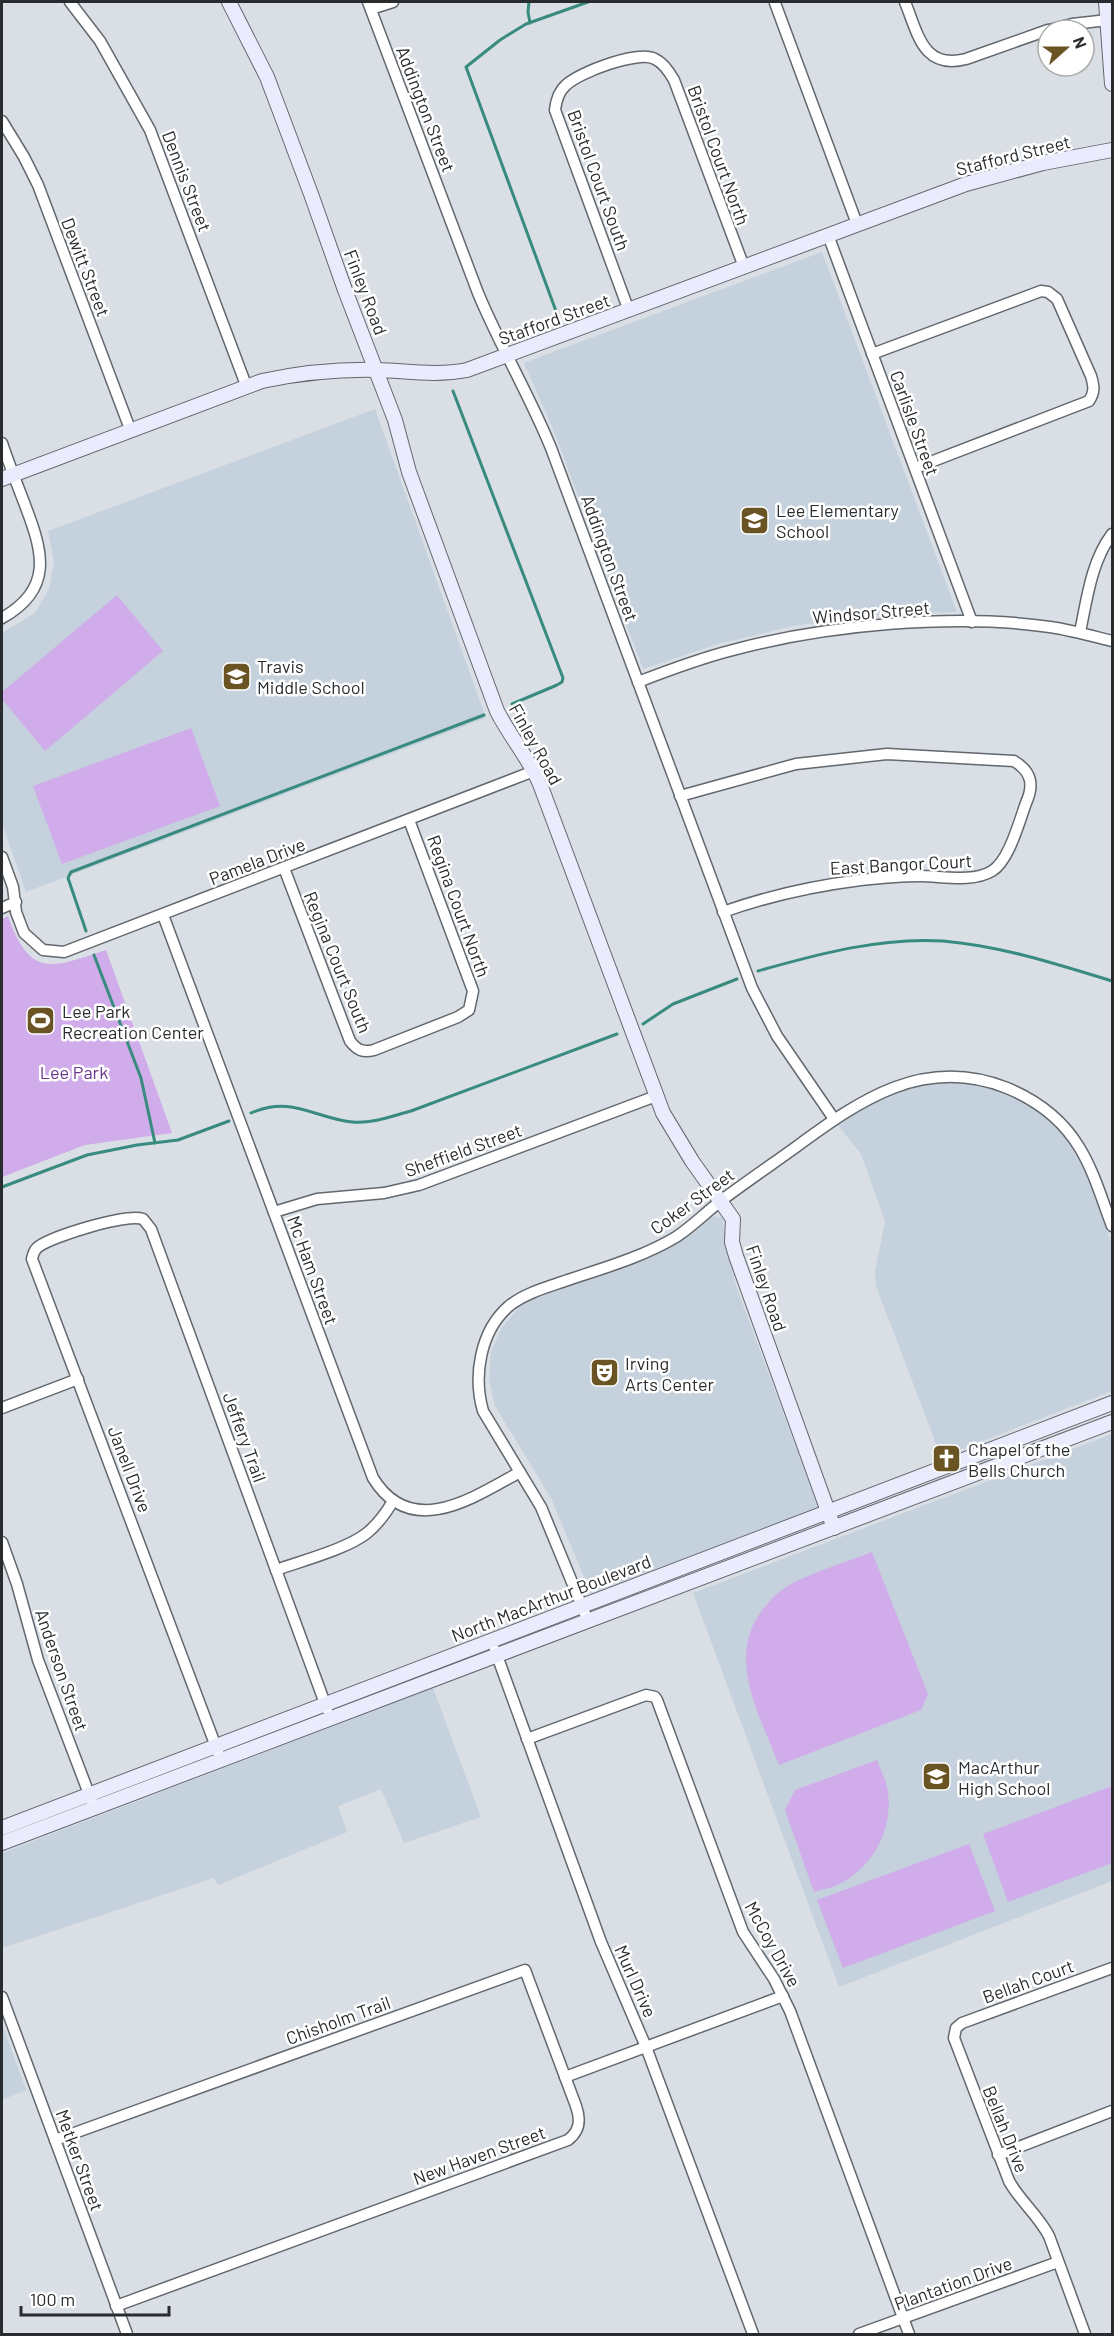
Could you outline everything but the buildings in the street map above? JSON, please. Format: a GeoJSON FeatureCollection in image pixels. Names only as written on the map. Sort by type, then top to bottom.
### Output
{"type":"FeatureCollection","features":[{"type":"Feature","properties":{"kind":"street","name":"Dennis Street"},"geometry":{"type":"LineString","coordinates":[[70,2],[100,41],[150,130],[246,385]]}},
{"type":"Feature","properties":{"kind":"street","name":"Finley Road"},"geometry":{"type":"LineString","coordinates":[[229,2],[267,77],[376,370],[409,472],[497,711],[505,728],[534,771],[656,1096],[672,1129],[734,1219],[732,1242],[736,1256],[834,1528]]}},
{"type":"Feature","properties":{"kind":"street"},"geometry":{"type":"LineString","coordinates":[[370,5],[393,2]]}},
{"type":"Feature","properties":{"kind":"street"},"geometry":{"type":"LineString","coordinates":[[905,2],[927,53],[941,61],[953,63],[1036,34]]}},
{"type":"Feature","properties":{"kind":"street"},"geometry":{"type":"LineString","coordinates":[[1106,2],[1113,84]]}},
{"type":"Feature","properties":{"kind":"street"},"geometry":{"type":"LineString","coordinates":[[776,3],[857,224]]}},
{"type":"Feature","properties":{"kind":"street","name":"Addington Street"},"geometry":{"type":"LineString","coordinates":[[370,5],[478,293],[526,389],[551,448],[760,1007],[777,1036],[834,1119]]}},
{"type":"Feature","properties":{"kind":"street"},"geometry":{"type":"LineString","coordinates":[[1096,21],[1108,20]]}},
{"type":"Feature","properties":{"kind":"street","name":"Bristol Court South"},"geometry":{"type":"LineString","coordinates":[[629,311],[555,110],[560,92],[566,85],[581,76],[628,58],[656,59]]}},
{"type":"Feature","properties":{"kind":"street","name":"Bristol Court North"},"geometry":{"type":"LineString","coordinates":[[656,59],[674,80],[744,267]]}},
{"type":"Feature","properties":{"kind":"street","name":"Dewitt Street"},"geometry":{"type":"LineString","coordinates":[[2,121],[38,185],[130,429]]}},
{"type":"Feature","properties":{"kind":"street","name":"Stafford Street"},"geometry":{"type":"LineString","coordinates":[[7,476],[246,385],[301,374],[376,370],[455,372],[477,367],[932,196],[1043,163],[1113,150]]}},
{"type":"Feature","properties":{"kind":"street","name":"Carlisle Street"},"geometry":{"type":"LineString","coordinates":[[828,235],[972,622]]}},
{"type":"Feature","properties":{"kind":"street"},"geometry":{"type":"LineString","coordinates":[[872,354],[1041,291],[1048,292],[1057,299],[1076,346],[1091,375],[1094,386],[1089,401],[915,468]]}},
{"type":"Feature","properties":{"kind":"street"},"geometry":{"type":"LineString","coordinates":[[2,443],[7,476],[36,536],[41,556],[31,594],[24,603],[2,618]]}},
{"type":"Feature","properties":{"kind":"street"},"geometry":{"type":"LineString","coordinates":[[1080,632],[1095,565],[1102,547],[1113,534]]}},
{"type":"Feature","properties":{"kind":"street","name":"Windsor Street"},"geometry":{"type":"LineString","coordinates":[[638,682],[730,650],[790,637],[872,626],[972,622],[1034,625],[1080,632],[1113,641]]}},
{"type":"Feature","properties":{"kind":"street","name":"East Bangor Court"},"geometry":{"type":"LineString","coordinates":[[680,796],[796,764],[876,755],[933,755],[1014,760],[1029,774],[1032,789],[1005,858],[994,870],[982,876],[918,876],[817,886],[764,897],[723,912]]}},
{"type":"Feature","properties":{"kind":"street","name":"Pamela Drive"},"geometry":{"type":"LineString","coordinates":[[16,902],[16,912],[24,933],[33,943],[52,952],[64,952],[534,771]]}},
{"type":"Feature","properties":{"kind":"street","name":"Regina Court North"},"geometry":{"type":"LineString","coordinates":[[409,820],[473,991],[469,1010],[442,1024]]}},
{"type":"Feature","properties":{"kind":"street"},"geometry":{"type":"LineString","coordinates":[[2,857],[16,902],[2,908]]}},
{"type":"Feature","properties":{"kind":"street","name":"Regina Court South"},"geometry":{"type":"LineString","coordinates":[[284,868],[350,1041],[355,1048],[366,1052],[442,1024]]}},
{"type":"Feature","properties":{"kind":"street","name":"Mc Ham Street"},"geometry":{"type":"LineString","coordinates":[[163,915],[373,1478],[382,1492],[393,1501],[409,1510],[428,1512],[479,1495],[520,1472]]}},
{"type":"Feature","properties":{"kind":"street","name":"Coker Street"},"geometry":{"type":"LineString","coordinates":[[588,1621],[541,1507],[483,1411],[479,1394],[478,1369],[483,1346],[508,1306],[531,1293],[648,1252],[671,1240],[834,1119],[870,1097],[920,1078],[964,1077],[993,1082],[1025,1095],[1043,1107],[1065,1127],[1088,1163],[1109,1202],[1113,1226]]}},
{"type":"Feature","properties":{"kind":"street","name":"Sheffield Street"},"geometry":{"type":"LineString","coordinates":[[274,1212],[316,1199],[384,1193],[419,1185],[656,1096]]}},
{"type":"Feature","properties":{"kind":"street","name":"Jeffery Trail"},"geometry":{"type":"LineString","coordinates":[[92,1226],[139,1217],[151,1229],[330,1718]]}},
{"type":"Feature","properties":{"kind":"street","name":"Janell Drive"},"geometry":{"type":"LineString","coordinates":[[92,1226],[38,1247],[32,1259],[218,1752]]}},
{"type":"Feature","properties":{"kind":"street"},"geometry":{"type":"LineString","coordinates":[[2,1408],[78,1379]]}},
{"type":"Feature","properties":{"kind":"street","name":"North MacArthur Boulevard"},"geometry":{"type":"LineString","coordinates":[[2,1843],[92,1801],[218,1752],[325,1704],[1113,1403]]}},
{"type":"Feature","properties":{"kind":"street"},"geometry":{"type":"LineString","coordinates":[[1096,1409],[1107,1424]]}},
{"type":"Feature","properties":{"kind":"street","name":"North MacArthur Boulevard"},"geometry":{"type":"LineString","coordinates":[[218,1752],[330,1718],[1107,1424]]}},
{"type":"Feature","properties":{"kind":"street"},"geometry":{"type":"LineString","coordinates":[[1017,1439],[1023,1456]]}},
{"type":"Feature","properties":{"kind":"street"},"geometry":{"type":"LineString","coordinates":[[886,1490],[893,1505]]}},
{"type":"Feature","properties":{"kind":"street"},"geometry":{"type":"LineString","coordinates":[[276,1570],[346,1544],[366,1534],[384,1516],[393,1501]]}},
{"type":"Feature","properties":{"kind":"street","name":"Anderson Street"},"geometry":{"type":"LineString","coordinates":[[2,1542],[17,1584],[38,1660],[92,1801]]}},
{"type":"Feature","properties":{"kind":"street","name":"Murl Drive"},"geometry":{"type":"LineString","coordinates":[[491,1640],[600,1942],[646,2047],[753,2334]]}},
{"type":"Feature","properties":{"kind":"street","name":"McCoy Drive"},"geometry":{"type":"LineString","coordinates":[[527,1739],[646,1695],[655,1697],[736,1916],[751,1946],[783,1996],[909,2334]]}},
{"type":"Feature","properties":{"kind":"street","name":"North MacArthur Boulevard"},"geometry":{"type":"LineString","coordinates":[[2,1828],[92,1801]]}},
{"type":"Feature","properties":{"kind":"street","name":"Bellah Court"},"geometry":{"type":"LineString","coordinates":[[956,2028],[962,2022],[1113,1968]]}},
{"type":"Feature","properties":{"kind":"street","name":"Chisholm Trail"},"geometry":{"type":"LineString","coordinates":[[55,2140],[525,1970],[565,2077]]}},
{"type":"Feature","properties":{"kind":"street"},"geometry":{"type":"LineString","coordinates":[[565,2077],[783,1996]]}},
{"type":"Feature","properties":{"kind":"street","name":"Metker Street"},"geometry":{"type":"LineString","coordinates":[[2,1997],[127,2334]]}},
{"type":"Feature","properties":{"kind":"street","name":"Bellah Drive"},"geometry":{"type":"LineString","coordinates":[[956,2028],[954,2038],[956,2046],[998,2155],[1014,2191],[1042,2223],[1085,2334]]}},
{"type":"Feature","properties":{"kind":"street","name":"New Haven Street"},"geometry":{"type":"LineString","coordinates":[[116,2306],[568,2140],[576,2132],[579,2115],[565,2077]]}},
{"type":"Feature","properties":{"kind":"street"},"geometry":{"type":"LineString","coordinates":[[998,2155],[1113,2111]]}},
{"type":"Feature","properties":{"kind":"street","name":"Plantation Drive"},"geometry":{"type":"LineString","coordinates":[[859,2334],[1058,2262]]}},
{"type":"Feature","properties":{"kind":"shaded area","name":"Lee Elementary School"},"geometry":{"type":"Polygon","coordinates":[[[822,252],[957,612],[888,614],[793,626],[718,644],[643,669],[553,429],[524,363],[822,252]]]}},
{"type":"Feature","properties":{"kind":"shaded area","name":"Travis Middle School"},"geometry":{"type":"Polygon","coordinates":[[[375,409],[486,718],[26,892],[2,823],[2,633],[35,613],[49,589],[54,562],[48,531],[375,409]]]}},
{"type":"Feature","properties":{"kind":"shaded area"},"geometry":{"type":"Polygon","coordinates":[[[948,1080],[991,1087],[1031,1106],[1064,1135],[1086,1173],[1112,1244],[1112,1391],[941,1457],[876,1286],[875,1272],[885,1221],[861,1154],[837,1124],[864,1105],[904,1087],[948,1080]]]}},
{"type":"Feature","properties":{"kind":"shaded area","name":"Irving Arts Center"},"geometry":{"type":"Polygon","coordinates":[[[714,1216],[722,1218],[736,1286],[818,1507],[591,1594],[551,1498],[495,1406],[489,1379],[491,1352],[502,1327],[521,1306],[544,1293],[667,1248],[714,1216]]]}},
{"type":"Feature","properties":{"kind":"shaded area","name":"MacArthur High School"},"geometry":{"type":"Polygon","coordinates":[[[1112,1434],[1112,1881],[839,1987],[693,1593],[1112,1434]]]}},
{"type":"Feature","properties":{"kind":"shaded area"},"geometry":{"type":"Polygon","coordinates":[[[433,1688],[481,1817],[404,1843],[381,1789],[338,1806],[347,1832],[218,1885],[214,1878],[2,1948],[2,1853],[433,1688]]]}},
{"type":"Feature","properties":{"kind":"shaded area"},"geometry":{"type":"Polygon","coordinates":[[[2,2024],[26,2090],[2,2100],[2,2024]]]}},
{"type":"Feature","properties":{"kind":"green space"},"geometry":{"type":"Polygon","coordinates":[[[117,595],[163,651],[45,751],[2,699],[2,692],[117,595]]]}},
{"type":"Feature","properties":{"kind":"green space"},"geometry":{"type":"Polygon","coordinates":[[[191,728],[220,806],[62,864],[33,786],[191,728]]]}},
{"type":"Feature","properties":{"kind":"green space","name":"Lee Park"},"geometry":{"type":"Polygon","coordinates":[[[8,916],[25,950],[34,959],[45,963],[57,964],[106,950],[172,1133],[85,1145],[2,1177],[2,919],[8,916]]]}},
{"type":"Feature","properties":{"kind":"green space"},"geometry":{"type":"Polygon","coordinates":[[[872,1552],[928,1694],[921,1710],[779,1765],[756,1707],[746,1667],[747,1647],[752,1627],[763,1609],[786,1587],[872,1552]]]}},
{"type":"Feature","properties":{"kind":"green space"},"geometry":{"type":"Polygon","coordinates":[[[877,1760],[886,1784],[889,1801],[885,1829],[880,1842],[873,1855],[853,1876],[835,1886],[814,1892],[785,1810],[795,1790],[877,1760]]]}},
{"type":"Feature","properties":{"kind":"green space"},"geometry":{"type":"Polygon","coordinates":[[[1112,1786],[1112,1863],[1008,1902],[983,1834],[1112,1786]]]}},
{"type":"Feature","properties":{"kind":"green space"},"geometry":{"type":"Polygon","coordinates":[[[969,1844],[995,1911],[843,1968],[817,1900],[969,1844]]]}},
{"type":"Feature","properties":{"kind":"waterway"},"geometry":{"type":"LineString","coordinates":[[529,2],[530,23]]}},
{"type":"Feature","properties":{"kind":"waterway"},"geometry":{"type":"LineString","coordinates":[[560,322],[466,67],[500,40],[526,24],[588,2]]}},
{"type":"Feature","properties":{"kind":"waterway"},"geometry":{"type":"LineString","coordinates":[[453,391],[563,678],[562,682],[557,685],[512,704]]}},
{"type":"Feature","properties":{"kind":"waterway"},"geometry":{"type":"LineString","coordinates":[[86,931],[68,878],[71,872],[484,715]]}},
{"type":"Feature","properties":{"kind":"waterway"},"geometry":{"type":"LineString","coordinates":[[758,971],[850,948],[920,940],[965,943],[1007,951],[1112,981]]}},
{"type":"Feature","properties":{"kind":"waterway"},"geometry":{"type":"LineString","coordinates":[[94,955],[141,1078],[155,1143]]}},
{"type":"Feature","properties":{"kind":"waterway"},"geometry":{"type":"LineString","coordinates":[[643,1024],[673,1004],[737,979]]}},
{"type":"Feature","properties":{"kind":"waterway"},"geometry":{"type":"LineString","coordinates":[[251,1113],[279,1106],[303,1109],[352,1122],[382,1119],[411,1111],[617,1034]]}},
{"type":"Feature","properties":{"kind":"waterway"},"geometry":{"type":"LineString","coordinates":[[2,1187],[87,1155],[178,1140],[229,1121]]}},
{"type":"Feature","properties":{"kind":"place","name":"Lee Elementary School"},"geometry":{"type":"Point","coordinates":[755,520]}},
{"type":"Feature","properties":{"kind":"place","name":"Travis Middle School"},"geometry":{"type":"Point","coordinates":[236,676]}},
{"type":"Feature","properties":{"kind":"place","name":"Lee Park Recreation Center"},"geometry":{"type":"Point","coordinates":[41,1021]}},
{"type":"Feature","properties":{"kind":"place","name":"Irving Arts Center"},"geometry":{"type":"Point","coordinates":[604,1373]}},
{"type":"Feature","properties":{"kind":"place","name":"Chapel of the Bells Church"},"geometry":{"type":"Point","coordinates":[947,1459]}},
{"type":"Feature","properties":{"kind":"place","name":"MacArthur High School"},"geometry":{"type":"Point","coordinates":[937,1777]}}]}
